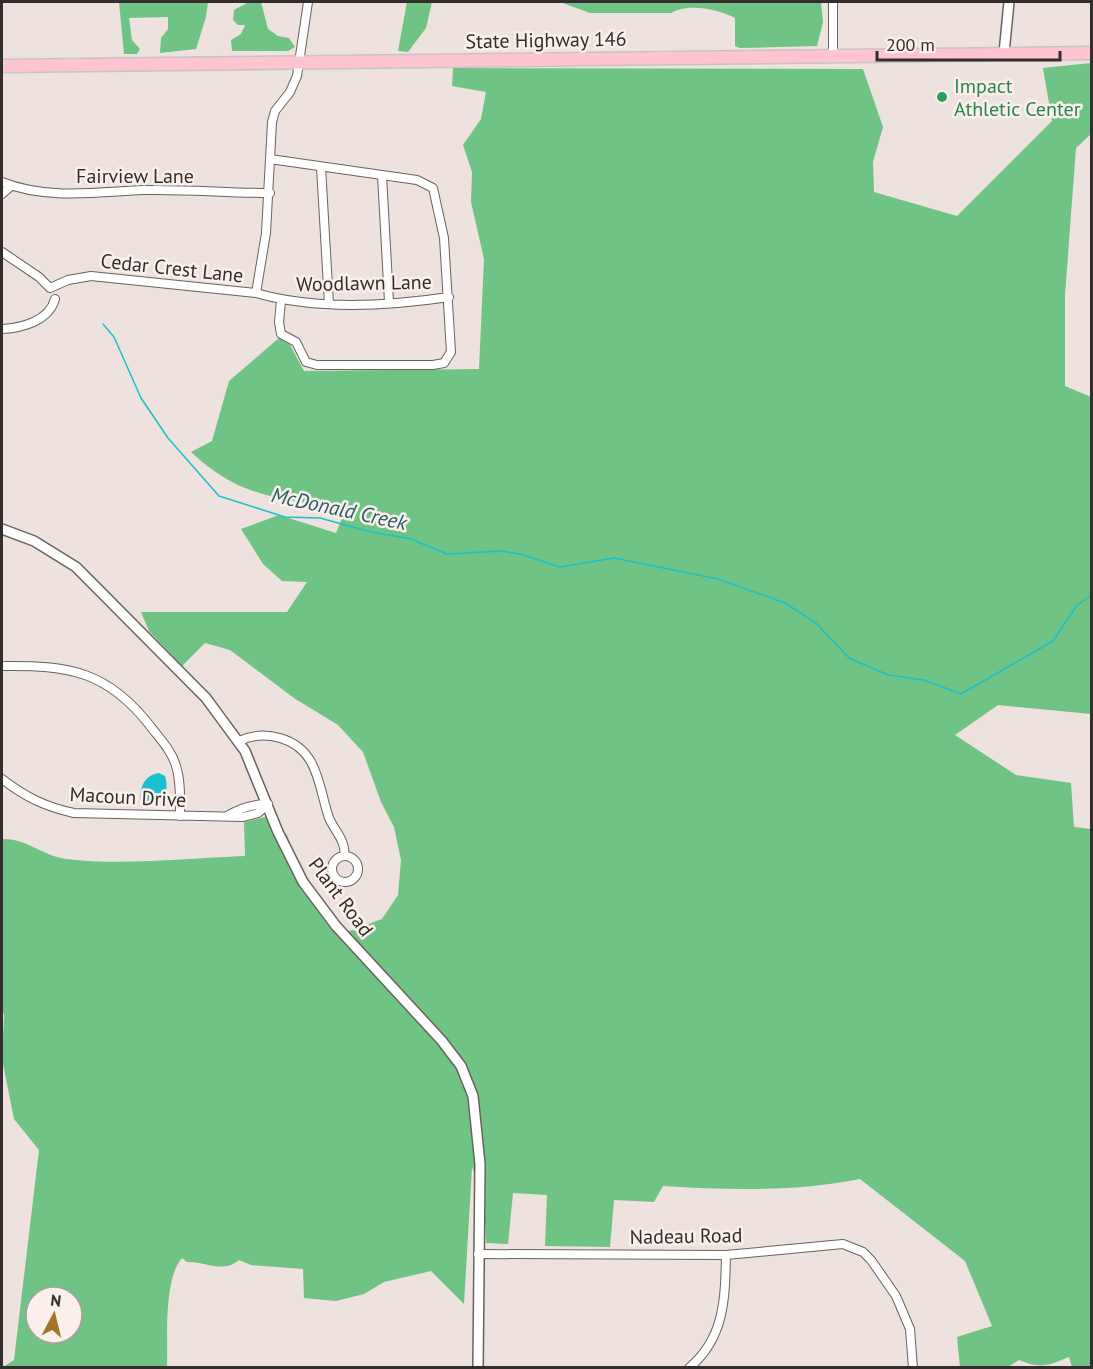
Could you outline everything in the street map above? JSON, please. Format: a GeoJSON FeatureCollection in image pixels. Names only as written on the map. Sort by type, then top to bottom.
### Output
{"type":"FeatureCollection","features":[{"type":"Feature","properties":{"kind":"main road","name":"State Highway 146"},"geometry":{"type":"LineString","coordinates":[[2,66],[1092,52]]}},
{"type":"Feature","properties":{"kind":"street","name":"Cedar Crest Lane"},"geometry":{"type":"LineString","coordinates":[[2,252],[39,277],[50,288],[68,280],[91,276],[256,293],[270,193],[272,122],[274,111],[294,84],[308,2]]}},
{"type":"Feature","properties":{"kind":"street"},"geometry":{"type":"LineString","coordinates":[[832,2],[833,56]]}},
{"type":"Feature","properties":{"kind":"street"},"geometry":{"type":"LineString","coordinates":[[1004,53],[1009,2]]}},
{"type":"Feature","properties":{"kind":"street","name":"Woodlawn Lane"},"geometry":{"type":"LineString","coordinates":[[256,293],[281,301],[329,304],[449,297],[444,238],[433,188],[426,182],[270,159]]}},
{"type":"Feature","properties":{"kind":"street"},"geometry":{"type":"LineString","coordinates":[[321,167],[329,304]]}},
{"type":"Feature","properties":{"kind":"street"},"geometry":{"type":"LineString","coordinates":[[382,175],[389,302]]}},
{"type":"Feature","properties":{"kind":"street","name":"Fairview Lane"},"geometry":{"type":"LineString","coordinates":[[2,182],[11,186],[55,193],[146,190],[270,193]]}},
{"type":"Feature","properties":{"kind":"street"},"geometry":{"type":"LineString","coordinates":[[2,194],[11,186]]}},
{"type":"Feature","properties":{"kind":"street"},"geometry":{"type":"LineString","coordinates":[[281,301],[279,322],[281,334],[296,342],[306,362],[317,365],[433,366],[444,363],[451,352],[449,297]]}},
{"type":"Feature","properties":{"kind":"street"},"geometry":{"type":"LineString","coordinates":[[2,329],[24,325],[43,316],[53,308],[55,299]]}},
{"type":"Feature","properties":{"kind":"street","name":"Plant Road"},"geometry":{"type":"LineString","coordinates":[[2,529],[57,553],[93,581],[206,698],[239,741],[303,882],[336,926],[442,1041],[461,1066],[473,1096],[478,1131],[478,1368]]}},
{"type":"Feature","properties":{"kind":"street"},"geometry":{"type":"LineString","coordinates":[[2,666],[57,666],[78,671],[103,682],[128,701],[166,746],[176,763],[179,776],[180,816]]}},
{"type":"Feature","properties":{"kind":"street"},"geometry":{"type":"LineString","coordinates":[[239,741],[253,736],[275,736],[287,740],[309,757],[318,776],[333,828],[344,845],[344,856]]}},
{"type":"Feature","properties":{"kind":"street","name":"Macoun Drive"},"geometry":{"type":"LineString","coordinates":[[2,779],[23,795],[50,808],[74,813],[226,817],[237,809],[256,804],[268,804]]}},
{"type":"Feature","properties":{"kind":"street","name":"Nadeau Road"},"geometry":{"type":"LineString","coordinates":[[478,1254],[726,1255],[843,1244],[863,1252],[883,1275],[907,1318],[913,1346],[913,1368]]}},
{"type":"Feature","properties":{"kind":"street"},"geometry":{"type":"LineString","coordinates":[[689,1368],[705,1353],[718,1329],[725,1297],[726,1255]]}},
{"type":"Feature","properties":{"kind":"green space"},"geometry":{"type":"Polygon","coordinates":[[[119,2],[208,2],[196,49],[160,53],[161,38],[168,29],[168,17],[129,18],[132,40],[140,49],[137,54],[124,54],[119,2]]]}},
{"type":"Feature","properties":{"kind":"green space"},"geometry":{"type":"Polygon","coordinates":[[[249,2],[261,2],[268,29],[278,36],[289,38],[295,47],[288,51],[232,51],[231,40],[241,34],[245,25],[238,25],[233,20],[234,10],[249,2]]]}},
{"type":"Feature","properties":{"kind":"green space"},"geometry":{"type":"Polygon","coordinates":[[[407,2],[432,2],[426,28],[408,52],[398,51],[407,2]]]}},
{"type":"Feature","properties":{"kind":"green space"},"geometry":{"type":"Polygon","coordinates":[[[560,2],[821,2],[823,22],[817,46],[740,48],[735,46],[735,18],[720,12],[686,8],[671,13],[590,13],[560,2]]]}},
{"type":"Feature","properties":{"kind":"green space"},"geometry":{"type":"Polygon","coordinates":[[[1091,63],[1091,134],[1076,148],[1065,295],[1065,386],[1091,397],[1091,714],[998,705],[955,735],[1016,775],[1071,783],[1074,827],[1091,829],[1091,1367],[1072,1367],[1069,1357],[1044,1365],[1033,1365],[1019,1360],[1008,1367],[960,1367],[957,1337],[992,1326],[965,1261],[860,1179],[811,1186],[762,1189],[663,1186],[654,1202],[614,1200],[610,1247],[545,1246],[547,1195],[513,1193],[508,1244],[486,1243],[484,1198],[472,1167],[464,1304],[431,1271],[384,1282],[364,1294],[336,1301],[304,1298],[303,1269],[251,1265],[239,1260],[220,1267],[187,1262],[182,1258],[176,1268],[169,1295],[167,1367],[3,1367],[14,1360],[39,1150],[14,1119],[2,1059],[4,1015],[2,1010],[2,839],[19,841],[58,857],[88,861],[133,862],[245,856],[244,822],[265,817],[287,835],[297,864],[347,932],[382,919],[398,895],[401,860],[394,827],[381,802],[363,752],[338,725],[294,698],[230,650],[205,643],[182,666],[149,631],[141,612],[287,612],[307,582],[282,581],[263,564],[241,529],[279,515],[336,533],[346,508],[282,499],[245,488],[209,468],[191,452],[212,441],[229,381],[279,338],[290,345],[304,371],[479,369],[484,259],[471,202],[472,172],[463,145],[481,119],[486,92],[452,86],[453,68],[863,69],[883,127],[873,162],[874,192],[957,216],[1052,121],[1043,68],[1091,63]]]}},
{"type":"Feature","properties":{"kind":"water"},"geometry":{"type":"Polygon","coordinates":[[[159,773],[165,776],[165,794],[153,803],[141,800],[144,782],[150,776],[159,773]]]}},
{"type":"Feature","properties":{"kind":"waterway","name":"McDonald Creek"},"geometry":{"type":"LineString","coordinates":[[103,324],[114,337],[141,398],[168,438],[219,496],[285,517],[320,518],[367,531],[411,539],[447,554],[502,551],[524,555],[560,567],[614,558],[718,579],[785,603],[816,623],[849,658],[888,675],[924,680],[961,694],[1053,641],[1077,605],[1092,595]]}},
{"type":"Feature","properties":{"kind":"place","name":"Impact Athletic Center"},"geometry":{"type":"Point","coordinates":[942,97]}}]}
